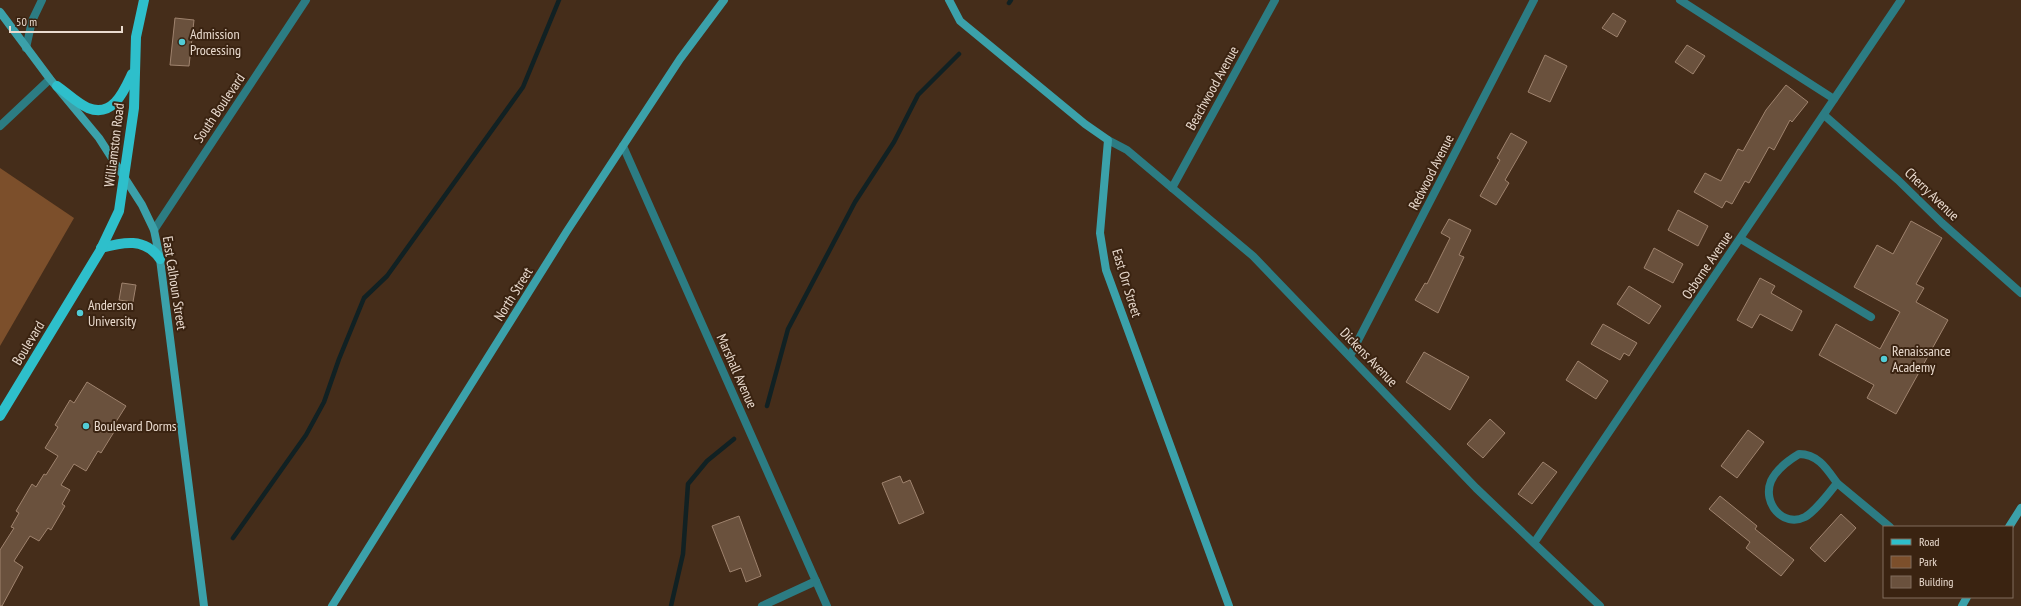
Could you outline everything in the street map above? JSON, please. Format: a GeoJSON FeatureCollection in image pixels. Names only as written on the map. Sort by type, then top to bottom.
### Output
{"type":"FeatureCollection","features":[{"type":"Feature","properties":{"kind":"main road","name":"Williamston Road"},"geometry":{"type":"LineString","coordinates":[[80,283],[101,248],[119,211],[134,108],[136,37],[144,0]]}},
{"type":"Feature","properties":{"kind":"main road"},"geometry":{"type":"LineString","coordinates":[[54,83],[88,108],[109,108],[117,101],[124,91],[134,70]]}},
{"type":"Feature","properties":{"kind":"main road"},"geometry":{"type":"LineString","coordinates":[[101,248],[122,242],[137,243],[154,249],[160,259]]}},
{"type":"Feature","properties":{"kind":"main road","name":"Boulevard"},"geometry":{"type":"LineString","coordinates":[[0,416],[80,283]]}},
{"type":"Feature","properties":{"kind":"street"},"geometry":{"type":"LineString","coordinates":[[26,48],[32,21],[42,0]]}},
{"type":"Feature","properties":{"kind":"street","name":"South Boulevard"},"geometry":{"type":"LineString","coordinates":[[154,230],[306,0]]}},
{"type":"Feature","properties":{"kind":"street","name":"North Street"},"geometry":{"type":"LineString","coordinates":[[332,606],[623,146],[680,59],[724,0]]}},
{"type":"Feature","properties":{"kind":"street"},"geometry":{"type":"LineString","coordinates":[[949,0],[960,21],[1085,124],[1108,140]]}},
{"type":"Feature","properties":{"kind":"street","name":"Beachwood Avenue"},"geometry":{"type":"LineString","coordinates":[[1172,188],[1274,0]]}},
{"type":"Feature","properties":{"kind":"street","name":"Redwood Avenue"},"geometry":{"type":"LineString","coordinates":[[1350,356],[1534,0]]}},
{"type":"Feature","properties":{"kind":"street"},"geometry":{"type":"LineString","coordinates":[[1680,0],[1834,100]]}},
{"type":"Feature","properties":{"kind":"street","name":"Osborne Avenue"},"geometry":{"type":"LineString","coordinates":[[1534,543],[1741,239],[1901,0]]}},
{"type":"Feature","properties":{"kind":"street","name":"East Calhoun Street"},"geometry":{"type":"LineString","coordinates":[[0,12],[26,48],[99,138],[142,205],[154,230],[160,259],[204,606]]}},
{"type":"Feature","properties":{"kind":"street"},"geometry":{"type":"LineString","coordinates":[[0,126],[54,83]]}},
{"type":"Feature","properties":{"kind":"street","name":"Cherry Avenue"},"geometry":{"type":"LineString","coordinates":[[1824,115],[2021,293]]}},
{"type":"Feature","properties":{"kind":"street","name":"Dickens Avenue"},"geometry":{"type":"LineString","coordinates":[[1108,140],[1127,150],[1253,256],[1476,488],[1600,606]]}},
{"type":"Feature","properties":{"kind":"street","name":"East Orr Street"},"geometry":{"type":"LineString","coordinates":[[1108,140],[1100,233],[1106,270],[1229,606]]}},
{"type":"Feature","properties":{"kind":"street","name":"Marshall Avenue"},"geometry":{"type":"LineString","coordinates":[[623,146],[827,606]]}},
{"type":"Feature","properties":{"kind":"street"},"geometry":{"type":"LineString","coordinates":[[1741,239],[1871,317]]}},
{"type":"Feature","properties":{"kind":"street"},"geometry":{"type":"LineString","coordinates":[[1837,484],[1806,517],[1794,520],[1779,515],[1772,508],[1769,495],[1770,482],[1777,472],[1799,454],[1808,454],[1819,460],[1837,484],[1889,526]]}},
{"type":"Feature","properties":{"kind":"street"},"geometry":{"type":"LineString","coordinates":[[2010,526],[2021,508]]}},
{"type":"Feature","properties":{"kind":"street"},"geometry":{"type":"LineString","coordinates":[[762,606],[816,581]]}},
{"type":"Feature","properties":{"kind":"green space"},"geometry":{"type":"Polygon","coordinates":[[[0,168],[74,218],[0,346],[0,168]]]}},
{"type":"Feature","properties":{"kind":"building"},"geometry":{"type":"Polygon","coordinates":[[[1613,13],[1626,21],[1617,37],[1602,28],[1613,13]]]}},
{"type":"Feature","properties":{"kind":"building","name":"Admission Processing"},"geometry":{"type":"Polygon","coordinates":[[[175,18],[194,20],[189,66],[170,65],[175,18]]]}},
{"type":"Feature","properties":{"kind":"building"},"geometry":{"type":"Polygon","coordinates":[[[1687,45],[1705,56],[1693,74],[1675,62],[1687,45]]]}},
{"type":"Feature","properties":{"kind":"building"},"geometry":{"type":"Polygon","coordinates":[[[1545,55],[1567,66],[1550,102],[1528,92],[1545,55]]]}},
{"type":"Feature","properties":{"kind":"building"},"geometry":{"type":"Polygon","coordinates":[[[1786,85],[1808,102],[1792,122],[1790,120],[1774,150],[1769,147],[1749,183],[1745,181],[1732,204],[1726,201],[1722,208],[1694,192],[1705,173],[1721,181],[1738,149],[1743,151],[1766,110],[1786,85]]]}},
{"type":"Feature","properties":{"kind":"building"},"geometry":{"type":"Polygon","coordinates":[[[1511,133],[1527,142],[1505,180],[1509,183],[1496,205],[1480,196],[1500,160],[1497,158],[1511,133]]]}},
{"type":"Feature","properties":{"kind":"building"},"geometry":{"type":"Polygon","coordinates":[[[1678,210],[1708,226],[1698,246],[1668,230],[1678,210]]]}},
{"type":"Feature","properties":{"kind":"building"},"geometry":{"type":"Polygon","coordinates":[[[1449,219],[1471,230],[1459,255],[1464,257],[1438,313],[1415,300],[1425,283],[1427,284],[1450,238],[1441,233],[1449,219]]]}},
{"type":"Feature","properties":{"kind":"building"},"geometry":{"type":"Polygon","coordinates":[[[1911,221],[1942,238],[1916,284],[1924,288],[1916,302],[1948,320],[1896,414],[1867,398],[1874,385],[1819,355],[1836,324],[1880,349],[1900,312],[1854,287],[1877,245],[1893,254],[1911,221]]]}},
{"type":"Feature","properties":{"kind":"building"},"geometry":{"type":"Polygon","coordinates":[[[1654,248],[1683,264],[1673,283],[1644,268],[1654,248]]]}},
{"type":"Feature","properties":{"kind":"building"},"geometry":{"type":"Polygon","coordinates":[[[1760,278],[1775,286],[1771,293],[1802,311],[1792,331],[1760,314],[1752,328],[1737,320],[1760,278]]]}},
{"type":"Feature","properties":{"kind":"building"},"geometry":{"type":"Polygon","coordinates":[[[122,283],[136,285],[133,302],[119,300],[122,283]]]}},
{"type":"Feature","properties":{"kind":"building"},"geometry":{"type":"Polygon","coordinates":[[[1629,286],[1661,306],[1649,324],[1617,304],[1629,286]]]}},
{"type":"Feature","properties":{"kind":"building"},"geometry":{"type":"Polygon","coordinates":[[[1603,324],[1637,343],[1629,356],[1624,353],[1620,360],[1591,344],[1603,324]]]}},
{"type":"Feature","properties":{"kind":"building"},"geometry":{"type":"Polygon","coordinates":[[[1424,352],[1469,377],[1450,410],[1406,382],[1424,352]]]}},
{"type":"Feature","properties":{"kind":"building"},"geometry":{"type":"Polygon","coordinates":[[[1578,361],[1608,381],[1596,399],[1566,380],[1578,361]]]}},
{"type":"Feature","properties":{"kind":"building"},"geometry":{"type":"Polygon","coordinates":[[[87,382],[126,406],[114,425],[117,427],[101,453],[98,451],[86,471],[74,464],[61,485],[70,490],[62,504],[65,506],[51,530],[48,528],[39,541],[30,536],[14,561],[23,567],[2,606],[0,606],[0,550],[14,528],[11,527],[19,513],[16,511],[32,484],[36,487],[44,474],[46,475],[58,456],[45,448],[58,427],[55,425],[70,400],[74,403],[87,382]]]}},
{"type":"Feature","properties":{"kind":"building"},"geometry":{"type":"Polygon","coordinates":[[[1490,419],[1505,433],[1483,458],[1467,444],[1490,419]]]}},
{"type":"Feature","properties":{"kind":"building"},"geometry":{"type":"Polygon","coordinates":[[[1748,430],[1764,442],[1737,478],[1721,466],[1748,430]]]}},
{"type":"Feature","properties":{"kind":"building"},"geometry":{"type":"Polygon","coordinates":[[[1543,462],[1557,472],[1532,504],[1518,494],[1543,462]]]}},
{"type":"Feature","properties":{"kind":"building"},"geometry":{"type":"Polygon","coordinates":[[[900,476],[903,483],[910,480],[924,513],[899,524],[882,483],[900,476]]]}},
{"type":"Feature","properties":{"kind":"building"},"geometry":{"type":"Polygon","coordinates":[[[1720,496],[1757,526],[1755,529],[1794,560],[1781,576],[1746,548],[1750,542],[1709,509],[1720,496]]]}},
{"type":"Feature","properties":{"kind":"building"},"geometry":{"type":"Polygon","coordinates":[[[1841,514],[1856,528],[1825,562],[1810,548],[1841,514]]]}},
{"type":"Feature","properties":{"kind":"building"},"geometry":{"type":"Polygon","coordinates":[[[739,516],[761,576],[746,582],[741,568],[730,572],[712,526],[739,516]]]}},
{"type":"Feature","properties":{"kind":"waterway"},"geometry":{"type":"LineString","coordinates":[[233,538],[306,435],[324,402],[339,359],[364,298],[387,276],[523,87],[559,0]]}},
{"type":"Feature","properties":{"kind":"waterway"},"geometry":{"type":"LineString","coordinates":[[767,406],[788,329],[855,202],[894,142],[918,95],[959,54]]}},
{"type":"Feature","properties":{"kind":"waterway"},"geometry":{"type":"LineString","coordinates":[[671,606],[683,554],[688,484],[707,461],[734,439]]}},
{"type":"Feature","properties":{"kind":"place","name":"Admission Processing"},"geometry":{"type":"Point","coordinates":[182,42]}},
{"type":"Feature","properties":{"kind":"place","name":"Anderson University"},"geometry":{"type":"Point","coordinates":[80,313]}},
{"type":"Feature","properties":{"kind":"place","name":"Renaissance Academy"},"geometry":{"type":"Point","coordinates":[1884,359]}},
{"type":"Feature","properties":{"kind":"place","name":"Boulevard Dorms"},"geometry":{"type":"Point","coordinates":[86,426]}}]}
